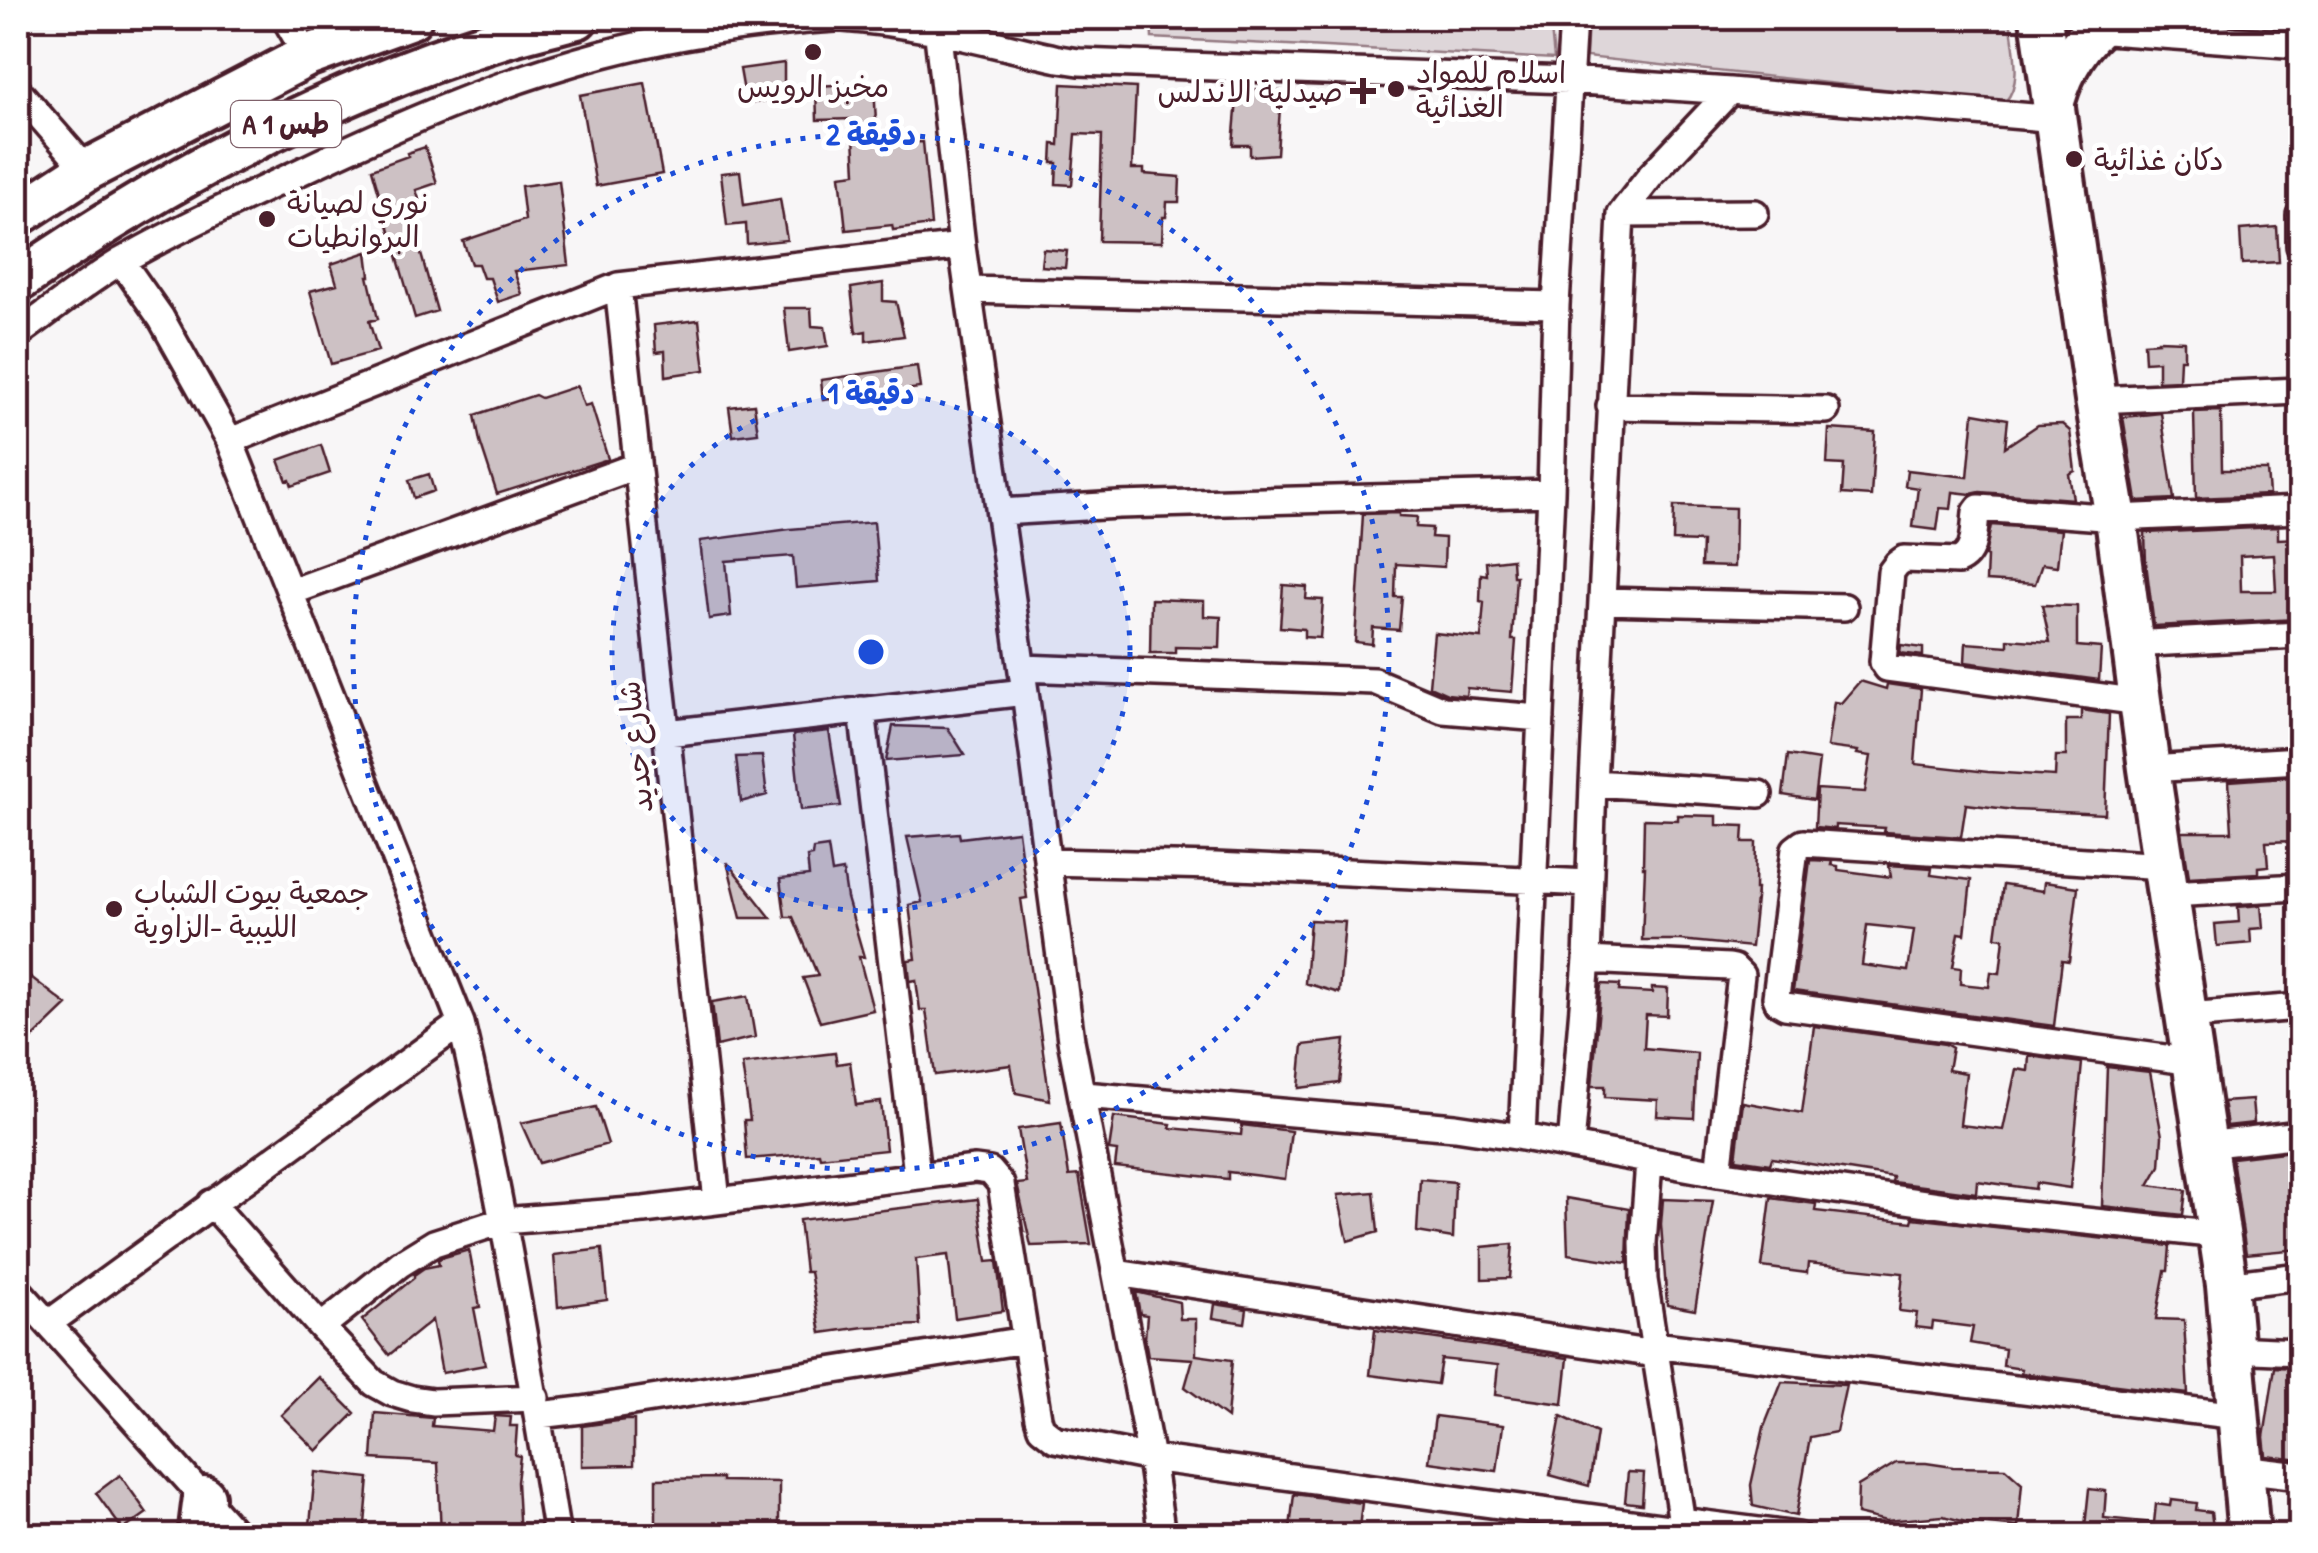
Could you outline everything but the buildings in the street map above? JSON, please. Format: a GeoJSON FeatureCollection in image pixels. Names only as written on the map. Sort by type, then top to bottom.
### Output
{"type":"FeatureCollection","features":[{"type":"Feature","properties":{"kind":"main road","name":"A 1 طس"},"geometry":{"type":"LineString","coordinates":[[18,215],[88,170],[307,56],[411,18]]}},
{"type":"Feature","properties":{"kind":"main road","name":"A 1 طس"},"geometry":{"type":"LineString","coordinates":[[18,281],[161,189],[314,110],[478,46],[577,18]]}},
{"type":"Feature","properties":{"kind":"main road"},"geometry":{"type":"LineString","coordinates":[[2041,18],[2227,1285],[2248,1536]]}},
{"type":"Feature","properties":{"kind":"main road"},"geometry":{"type":"LineString","coordinates":[[2055,110],[2068,62],[2100,24]]}},
{"type":"Feature","properties":{"kind":"street"},"geometry":{"type":"LineString","coordinates":[[285,18],[307,56]]}},
{"type":"Feature","properties":{"kind":"street"},"geometry":{"type":"LineString","coordinates":[[18,334],[121,262],[374,136],[481,92],[603,54],[661,41],[781,22],[836,18]]}},
{"type":"Feature","properties":{"kind":"street"},"geometry":{"type":"LineString","coordinates":[[844,18],[937,24],[1079,62],[1568,80],[2055,110]]}},
{"type":"Feature","properties":{"kind":"street"},"geometry":{"type":"LineString","coordinates":[[1522,1137],[1552,494],[1556,305],[1573,18]]}},
{"type":"Feature","properties":{"kind":"street"},"geometry":{"type":"LineString","coordinates":[[937,24],[962,246],[1072,1040],[1151,1458],[1162,1536]]}},
{"type":"Feature","properties":{"kind":"street"},"geometry":{"type":"LineString","coordinates":[[2100,24],[2300,45]]}},
{"type":"Feature","properties":{"kind":"street"},"geometry":{"type":"LineString","coordinates":[[18,91],[88,170]]}},
{"type":"Feature","properties":{"kind":"street"},"geometry":{"type":"LineString","coordinates":[[1571,1146],[1586,960],[1621,214],[1652,174],[1730,91]]}},
{"type":"Feature","properties":{"kind":"street"},"geometry":{"type":"LineString","coordinates":[[1621,214],[1755,213]]}},
{"type":"Feature","properties":{"kind":"street"},"geometry":{"type":"LineString","coordinates":[[2300,216],[2300,246]]}},
{"type":"Feature","properties":{"kind":"street"},"geometry":{"type":"LineString","coordinates":[[230,441],[618,286],[962,246]]}},
{"type":"Feature","properties":{"kind":"street"},"geometry":{"type":"LineString","coordinates":[[121,262],[161,318],[230,441],[461,1023],[502,1220],[558,1536]]}},
{"type":"Feature","properties":{"kind":"street","name":"شارع جديد"},"geometry":{"type":"LineString","coordinates":[[618,286],[716,1201]]}},
{"type":"Feature","properties":{"kind":"street"},"geometry":{"type":"LineString","coordinates":[[970,290],[1556,305]]}},
{"type":"Feature","properties":{"kind":"street"},"geometry":{"type":"LineString","coordinates":[[2096,400],[2300,391]]}},
{"type":"Feature","properties":{"kind":"street"},"geometry":{"type":"LineString","coordinates":[[1610,406],[1826,410]]}},
{"type":"Feature","properties":{"kind":"street"},"geometry":{"type":"LineString","coordinates":[[291,592],[636,466]]}},
{"type":"Feature","properties":{"kind":"street"},"geometry":{"type":"LineString","coordinates":[[1000,512],[1119,505],[1552,494]]}},
{"type":"Feature","properties":{"kind":"street"},"geometry":{"type":"LineString","coordinates":[[2140,702],[1888,668],[1884,664],[1891,572],[1904,560],[1966,558],[1978,509],[2116,518],[2300,510]]}},
{"type":"Feature","properties":{"kind":"street"},"geometry":{"type":"LineString","coordinates":[[1603,601],[1844,607]]}},
{"type":"Feature","properties":{"kind":"street"},"geometry":{"type":"LineString","coordinates":[[2131,644],[2300,634]]}},
{"type":"Feature","properties":{"kind":"street"},"geometry":{"type":"LineString","coordinates":[[666,734],[862,710],[1024,680],[1374,681],[1444,710],[1542,718]]}},
{"type":"Feature","properties":{"kind":"street"},"geometry":{"type":"LineString","coordinates":[[862,710],[917,1174]]}},
{"type":"Feature","properties":{"kind":"street"},"geometry":{"type":"LineString","coordinates":[[2149,768],[2300,760]]}},
{"type":"Feature","properties":{"kind":"street"},"geometry":{"type":"LineString","coordinates":[[1593,783],[1759,794]]}},
{"type":"Feature","properties":{"kind":"street"},"geometry":{"type":"LineString","coordinates":[[2194,1062],[1780,1004],[1776,997],[1795,849],[1803,843],[2166,880],[2300,887]]}},
{"type":"Feature","properties":{"kind":"street"},"geometry":{"type":"LineString","coordinates":[[1047,862],[1589,883]]}},
{"type":"Feature","properties":{"kind":"street"},"geometry":{"type":"LineString","coordinates":[[1586,960],[1729,967],[1741,975],[1718,1173]]}},
{"type":"Feature","properties":{"kind":"street"},"geometry":{"type":"LineString","coordinates":[[2188,1016],[2300,1007]]}},
{"type":"Feature","properties":{"kind":"street"},"geometry":{"type":"LineString","coordinates":[[49,1323],[461,1023]]}},
{"type":"Feature","properties":{"kind":"street"},"geometry":{"type":"LineString","coordinates":[[1084,1096],[1456,1127],[1649,1162],[1961,1208],[2220,1235]]}},
{"type":"Feature","properties":{"kind":"street"},"geometry":{"type":"LineString","coordinates":[[2206,1144],[2300,1134]]}},
{"type":"Feature","properties":{"kind":"street"},"geometry":{"type":"LineString","coordinates":[[1649,1162],[1644,1280],[1683,1529]]}},
{"type":"Feature","properties":{"kind":"street"},"geometry":{"type":"LineString","coordinates":[[321,1328],[400,1264],[434,1243],[502,1220],[644,1210],[917,1174],[984,1169],[998,1177],[1001,1184],[1038,1418],[1041,1428],[1054,1440],[1151,1458],[1683,1529],[1798,1536]]}},
{"type":"Feature","properties":{"kind":"street"},"geometry":{"type":"LineString","coordinates":[[210,1203],[374,1383],[402,1396],[433,1402],[582,1410],[1025,1340]]}},
{"type":"Feature","properties":{"kind":"street"},"geometry":{"type":"LineString","coordinates":[[1116,1274],[1655,1349],[2238,1416]]}},
{"type":"Feature","properties":{"kind":"street"},"geometry":{"type":"LineString","coordinates":[[2227,1285],[2300,1276]]}},
{"type":"Feature","properties":{"kind":"street"},"geometry":{"type":"LineString","coordinates":[[18,1290],[49,1323],[202,1516],[238,1536]]}},
{"type":"Feature","properties":{"kind":"street"},"geometry":{"type":"LineString","coordinates":[[2231,1349],[2300,1352]]}},
{"type":"Feature","properties":{"kind":"street"},"geometry":{"type":"LineString","coordinates":[[2242,1469],[2300,1476]]}},
{"type":"Feature","properties":{"kind":"shaded area"},"geometry":{"type":"Polygon","coordinates":[[[1151,18],[1550,18],[1554,59],[1152,38],[1151,18]]]}},
{"type":"Feature","properties":{"kind":"shaded area"},"geometry":{"type":"Polygon","coordinates":[[[1588,18],[2010,18],[2014,84],[2005,102],[1586,57],[1588,18]]]}},
{"type":"Feature","properties":{"kind":"place","name":"مخبز الرويس"},"geometry":{"type":"Point","coordinates":[813,52]}},
{"type":"Feature","properties":{"kind":"place","name":"اسلام للمواد الغذائية"},"geometry":{"type":"Point","coordinates":[1396,89]}},
{"type":"Feature","properties":{"kind":"place","name":"صيدلية الاندلس"},"geometry":{"type":"Point","coordinates":[1363,91]}},
{"type":"Feature","properties":{"kind":"place","name":"دكان غذائية"},"geometry":{"type":"Point","coordinates":[2074,159]}},
{"type":"Feature","properties":{"kind":"place","name":"نوري لصيانة البروانطيات"},"geometry":{"type":"Point","coordinates":[267,219]}},
{"type":"Feature","properties":{"kind":"place","name":"جمعية بيوت الشباب الليبية -الزاوية"},"geometry":{"type":"Point","coordinates":[114,909]}}]}
